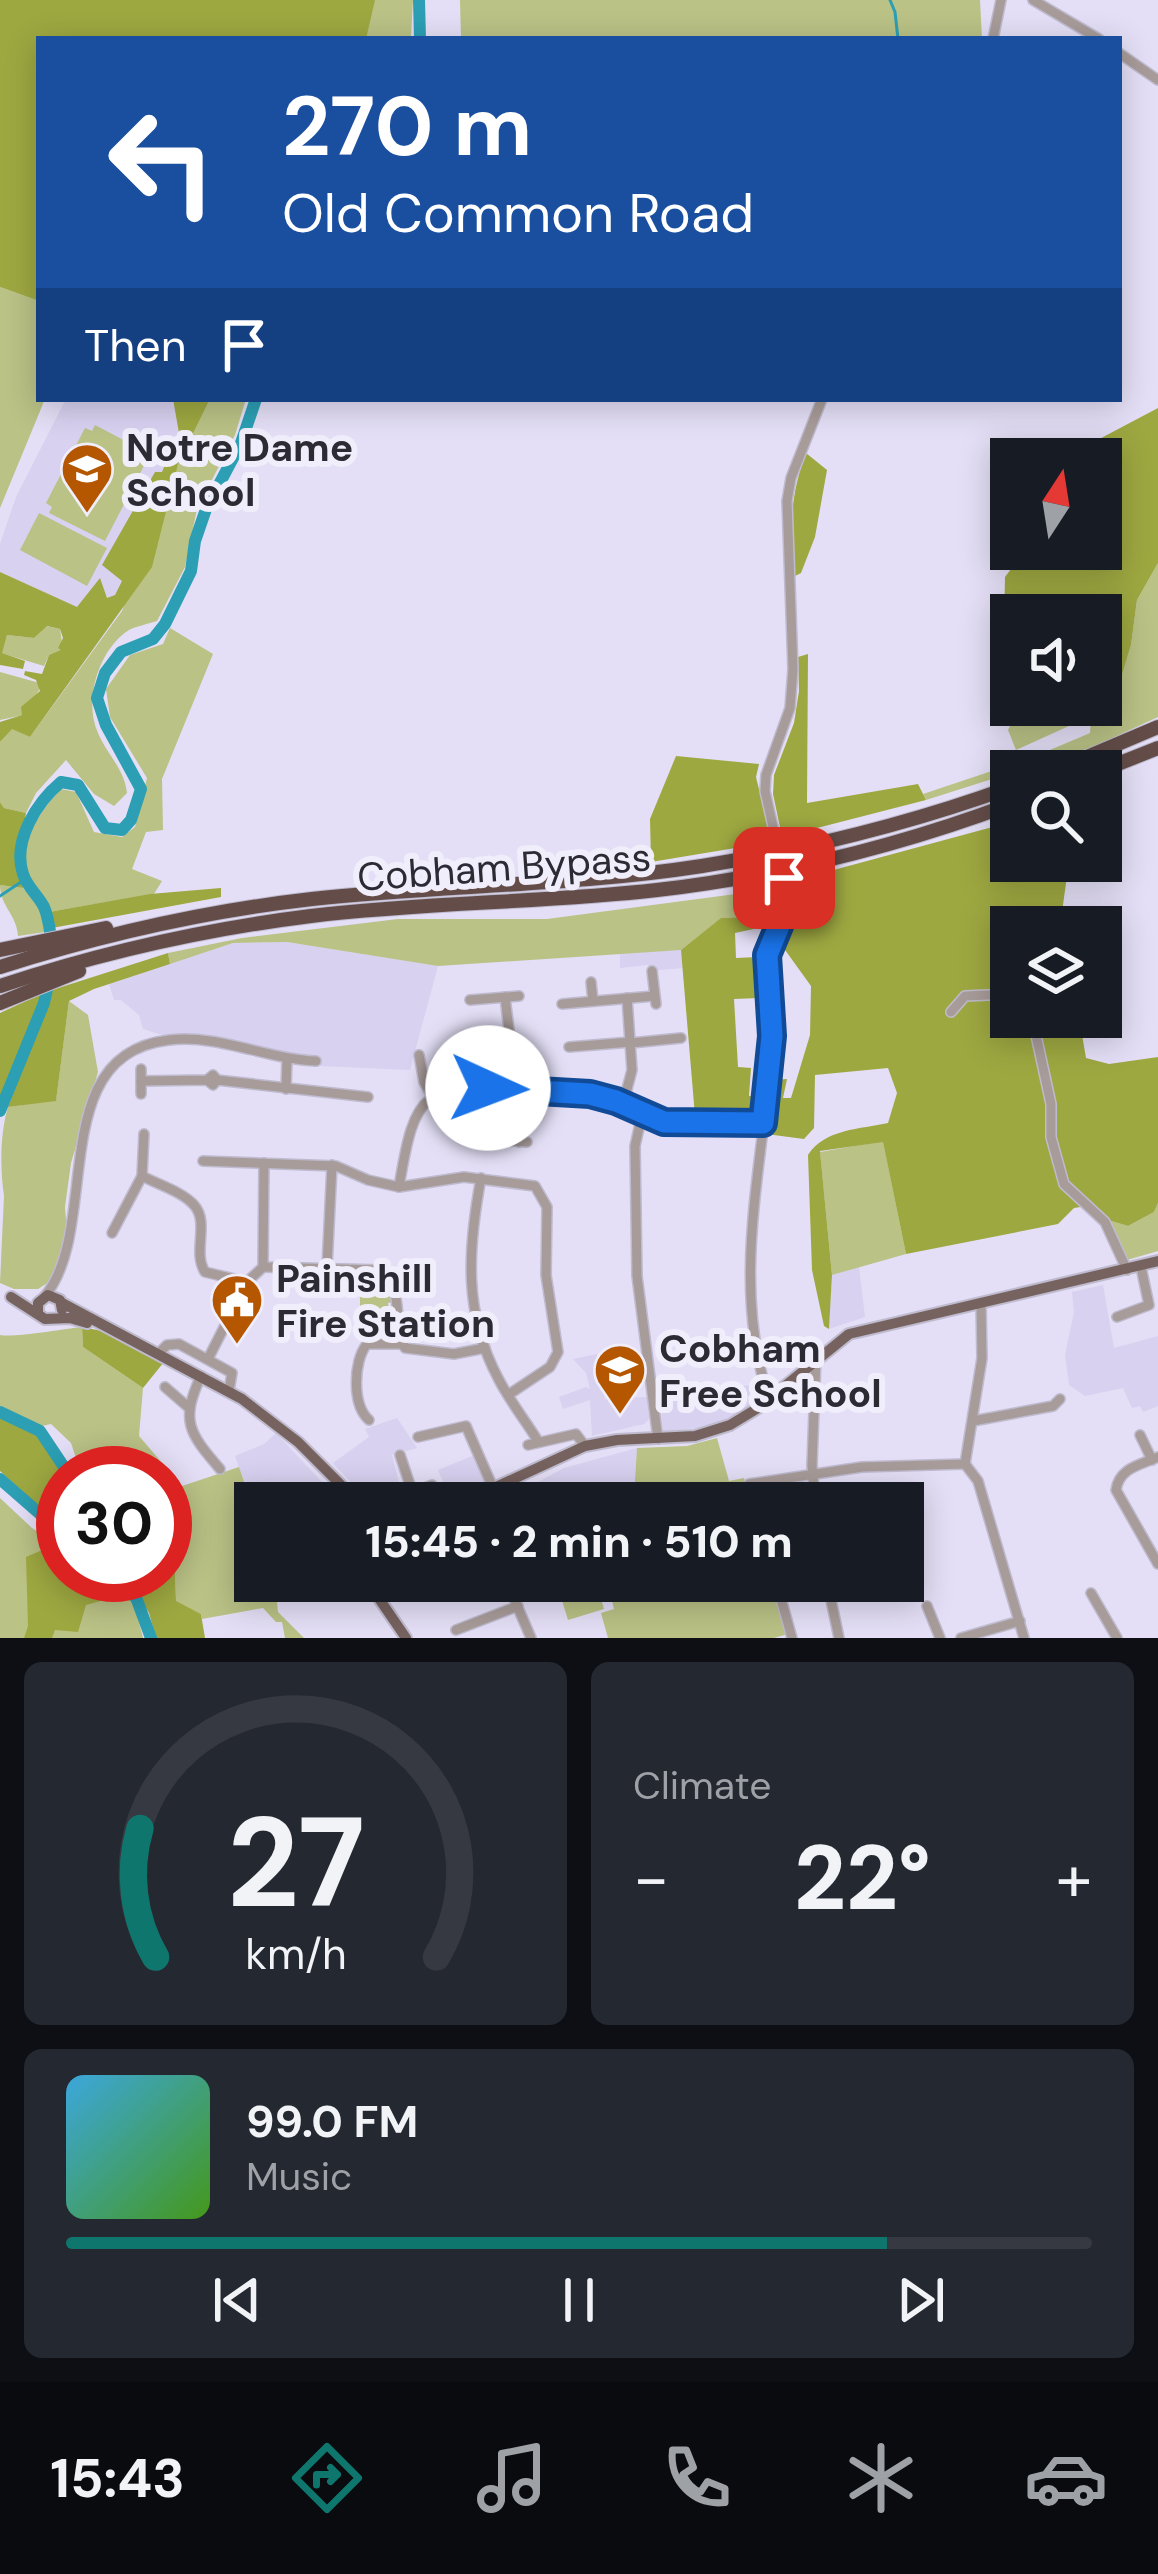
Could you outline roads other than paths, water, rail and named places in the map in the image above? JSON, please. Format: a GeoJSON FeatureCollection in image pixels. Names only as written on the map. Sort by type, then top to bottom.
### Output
{"type":"FeatureCollection","features":[{"type":"Feature","properties":{"kind":"highway"},"geometry":{"type":"LineString","coordinates":[[1104,750],[1158,727]]}},
{"type":"Feature","properties":{"kind":"highway"},"geometry":{"type":"LineString","coordinates":[[1122,762],[1158,748]]}},
{"type":"Feature","properties":{"kind":"highway","name":"Cobham Bypass"},"geometry":{"type":"LineString","coordinates":[[0,967],[20,954],[86,938],[247,909],[703,866],[940,812],[990,794]]}},
{"type":"Feature","properties":{"kind":"highway","name":"Cobham Bypass"},"geometry":{"type":"LineString","coordinates":[[0,986],[152,945],[310,916],[661,889],[839,855],[990,812]]}},
{"type":"Feature","properties":{"kind":"highway"},"geometry":{"type":"LineString","coordinates":[[0,950],[20,954]]}},
{"type":"Feature","properties":{"kind":"highway"},"geometry":{"type":"LineString","coordinates":[[5,1001],[88,964]]}},
{"type":"Feature","properties":{"kind":"main road"},"geometry":{"type":"LineString","coordinates":[[506,1482],[585,1446],[716,1431],[748,1416],[849,1334],[1158,1261]]}},
{"type":"Feature","properties":{"kind":"main road"},"geometry":{"type":"LineString","coordinates":[[6,1295],[61,1302],[229,1391],[293,1437],[336,1482]]}},
{"type":"Feature","properties":{"kind":"main road"},"geometry":{"type":"LineString","coordinates":[[6,1295],[45,1319],[96,1324]]}},
{"type":"Feature","properties":{"kind":"main road"},"geometry":{"type":"LineString","coordinates":[[38,1312],[44,1297]]}},
{"type":"Feature","properties":{"kind":"main road"},"geometry":{"type":"LineString","coordinates":[[57,1318],[61,1302]]}},
{"type":"Feature","properties":{"kind":"main road"},"geometry":{"type":"LineString","coordinates":[[381,1602],[406,1638]]}},
{"type":"Feature","properties":{"kind":"street"},"geometry":{"type":"LineString","coordinates":[[994,36],[1001,0]]}},
{"type":"Feature","properties":{"kind":"street"},"geometry":{"type":"LineString","coordinates":[[1033,0],[1094,36]]}},
{"type":"Feature","properties":{"kind":"street"},"geometry":{"type":"LineString","coordinates":[[1122,55],[1158,80]]}},
{"type":"Feature","properties":{"kind":"street"},"geometry":{"type":"LineString","coordinates":[[776,840],[766,775],[790,708],[793,669],[787,501],[791,478],[821,402]]}},
{"type":"Feature","properties":{"kind":"street"},"geometry":{"type":"LineString","coordinates":[[769,1399],[748,1264],[772,1036],[767,955],[786,909],[784,878]]}},
{"type":"Feature","properties":{"kind":"street"},"geometry":{"type":"LineString","coordinates":[[562,1004],[655,1000],[652,971]]}},
{"type":"Feature","properties":{"kind":"street"},"geometry":{"type":"LineString","coordinates":[[591,982],[593,1001]]}},
{"type":"Feature","properties":{"kind":"street"},"geometry":{"type":"LineString","coordinates":[[951,1012],[965,996],[990,995]]}},
{"type":"Feature","properties":{"kind":"street"},"geometry":{"type":"LineString","coordinates":[[470,1000],[519,996]]}},
{"type":"Feature","properties":{"kind":"street"},"geometry":{"type":"LineString","coordinates":[[460,1136],[523,1142],[505,997]]}},
{"type":"Feature","properties":{"kind":"street"},"geometry":{"type":"LineString","coordinates":[[623,1104],[632,1077],[627,998]]}},
{"type":"Feature","properties":{"kind":"street"},"geometry":{"type":"LineString","coordinates":[[569,1047],[659,1035],[681,1039]]}},
{"type":"Feature","properties":{"kind":"street"},"geometry":{"type":"LineString","coordinates":[[1037,1038],[1051,1104],[1051,1137],[1064,1184],[1105,1222],[1127,1270]]}},
{"type":"Feature","properties":{"kind":"street"},"geometry":{"type":"LineString","coordinates":[[61,1302],[60,1278],[71,1242],[74,1189],[88,1113],[112,1068],[140,1048],[178,1039],[316,1060]]}},
{"type":"Feature","properties":{"kind":"street"},"geometry":{"type":"LineString","coordinates":[[419,1055],[432,1096]]}},
{"type":"Feature","properties":{"kind":"street"},"geometry":{"type":"LineString","coordinates":[[286,1089],[287,1059]]}},
{"type":"Feature","properties":{"kind":"street"},"geometry":{"type":"LineString","coordinates":[[141,1094],[141,1075],[368,1097]]}},
{"type":"Feature","properties":{"kind":"street"},"geometry":{"type":"LineString","coordinates":[[400,1186],[411,1121],[432,1096],[450,1089],[519,1087],[590,1094],[671,1123],[763,1123]]}},
{"type":"Feature","properties":{"kind":"street"},"geometry":{"type":"LineString","coordinates":[[351,1113],[352,1097]]}},
{"type":"Feature","properties":{"kind":"street"},"geometry":{"type":"LineString","coordinates":[[642,1115],[635,1145],[638,1276],[658,1439]]}},
{"type":"Feature","properties":{"kind":"street"},"geometry":{"type":"LineString","coordinates":[[112,1232],[142,1177],[144,1134]]}},
{"type":"Feature","properties":{"kind":"street"},"geometry":{"type":"LineString","coordinates":[[130,1147],[144,1147]]}},
{"type":"Feature","properties":{"kind":"street"},"geometry":{"type":"LineString","coordinates":[[216,1161],[217,1148]]}},
{"type":"Feature","properties":{"kind":"street"},"geometry":{"type":"LineString","coordinates":[[203,1161],[332,1166],[400,1186],[482,1178],[531,1185],[541,1192],[547,1207],[546,1275],[558,1352],[550,1367],[508,1395]]}},
{"type":"Feature","properties":{"kind":"street"},"geometry":{"type":"LineString","coordinates":[[208,1359],[247,1282],[262,1267],[264,1163]]}},
{"type":"Feature","properties":{"kind":"street"},"geometry":{"type":"LineString","coordinates":[[327,1267],[332,1166]]}},
{"type":"Feature","properties":{"kind":"street"},"geometry":{"type":"LineString","coordinates":[[142,1177],[194,1205],[200,1217],[202,1269],[213,1276],[247,1282]]}},
{"type":"Feature","properties":{"kind":"street"},"geometry":{"type":"LineString","coordinates":[[482,1178],[470,1266],[472,1309],[484,1348],[533,1443],[575,1434],[585,1446]]}},
{"type":"Feature","properties":{"kind":"street"},"geometry":{"type":"LineString","coordinates":[[106,1214],[118,1220]]}},
{"type":"Feature","properties":{"kind":"street"},"geometry":{"type":"LineString","coordinates":[[262,1267],[372,1268],[388,1275],[394,1284],[402,1344]]}},
{"type":"Feature","properties":{"kind":"street"},"geometry":{"type":"LineString","coordinates":[[1117,1317],[1150,1305],[1141,1267]]}},
{"type":"Feature","properties":{"kind":"street"},"geometry":{"type":"LineString","coordinates":[[44,1297],[60,1278]]}},
{"type":"Feature","properties":{"kind":"street"},"geometry":{"type":"LineString","coordinates":[[964,1464],[982,1358],[981,1304]]}},
{"type":"Feature","properties":{"kind":"street"},"geometry":{"type":"LineString","coordinates":[[158,1354],[176,1343],[208,1359],[232,1373],[229,1391]]}},
{"type":"Feature","properties":{"kind":"street"},"geometry":{"type":"LineString","coordinates":[[369,1420],[358,1402],[361,1351],[367,1344],[402,1344],[415,1351],[454,1354],[484,1348]]}},
{"type":"Feature","properties":{"kind":"street"},"geometry":{"type":"LineString","coordinates":[[814,1482],[816,1357]]}},
{"type":"Feature","properties":{"kind":"street"},"geometry":{"type":"LineString","coordinates":[[800,1372],[815,1384]]}},
{"type":"Feature","properties":{"kind":"street"},"geometry":{"type":"LineString","coordinates":[[200,1376],[188,1407],[192,1432],[217,1466],[224,1454]]}},
{"type":"Feature","properties":{"kind":"street"},"geometry":{"type":"LineString","coordinates":[[183,1388],[169,1392],[188,1407]]}},
{"type":"Feature","properties":{"kind":"street"},"geometry":{"type":"LineString","coordinates":[[973,1421],[1058,1406]]}},
{"type":"Feature","properties":{"kind":"street"},"geometry":{"type":"LineString","coordinates":[[418,1438],[466,1426],[490,1482]]}},
{"type":"Feature","properties":{"kind":"street"},"geometry":{"type":"LineString","coordinates":[[1139,1435],[1155,1459],[1125,1471],[1116,1490],[1158,1564]]}},
{"type":"Feature","properties":{"kind":"street"},"geometry":{"type":"LineString","coordinates":[[400,1455],[412,1482]]}},
{"type":"Feature","properties":{"kind":"street"},"geometry":{"type":"LineString","coordinates":[[759,1482],[813,1472],[964,1464]]}},
{"type":"Feature","properties":{"kind":"street"},"geometry":{"type":"LineString","coordinates":[[964,1464],[978,1481],[1024,1638]]}},
{"type":"Feature","properties":{"kind":"street"},"geometry":{"type":"LineString","coordinates":[[1091,1593],[1117,1638]]}},
{"type":"Feature","properties":{"kind":"street"},"geometry":{"type":"LineString","coordinates":[[516,1602],[530,1635]]}},
{"type":"Feature","properties":{"kind":"street"},"geometry":{"type":"LineString","coordinates":[[782,1602],[792,1638]]}},
{"type":"Feature","properties":{"kind":"street"},"geometry":{"type":"LineString","coordinates":[[831,1602],[839,1638]]}},
{"type":"Feature","properties":{"kind":"street"},"geometry":{"type":"LineString","coordinates":[[456,1630],[518,1606]]}},
{"type":"Feature","properties":{"kind":"street"},"geometry":{"type":"LineString","coordinates":[[926,1615],[940,1638]]}},
{"type":"Feature","properties":{"kind":"street"},"geometry":{"type":"LineString","coordinates":[[961,1638],[1020,1621]]}},
{"type":"Feature","properties":{"kind":"waterway"},"geometry":{"type":"LineString","coordinates":[[419,0],[420,36]]}},
{"type":"Feature","properties":{"kind":"waterway"},"geometry":{"type":"LineString","coordinates":[[890,0],[898,36]]}},
{"type":"Feature","properties":{"kind":"waterway"},"geometry":{"type":"LineString","coordinates":[[52,944],[44,907],[23,874],[24,836],[43,800],[61,782],[78,785],[105,828],[122,830],[131,820],[141,789],[106,725],[97,698],[105,673],[121,652],[153,639],[165,624],[191,571],[206,509],[241,443],[255,402]]}},
{"type":"Feature","properties":{"kind":"waterway"},"geometry":{"type":"LineString","coordinates":[[0,896],[24,880]]}},
{"type":"Feature","properties":{"kind":"waterway"},"geometry":{"type":"LineString","coordinates":[[0,1111],[44,1003],[50,976]]}},
{"type":"Feature","properties":{"kind":"waterway"},"geometry":{"type":"LineString","coordinates":[[0,1412],[40,1431],[50,1446]]}},
{"type":"Feature","properties":{"kind":"waterway"},"geometry":{"type":"LineString","coordinates":[[0,1479],[36,1510]]}},
{"type":"Feature","properties":{"kind":"waterway"},"geometry":{"type":"LineString","coordinates":[[138,1602],[151,1638]]}},
{"type":"Feature","properties":{"kind":"place","name":"Notre Dame School"},"geometry":{"type":"Point","coordinates":[87,515]}},
{"type":"Feature","properties":{"kind":"place","name":"Painshill Fire Station"},"geometry":{"type":"Point","coordinates":[237,1346]}},
{"type":"Feature","properties":{"kind":"place","name":"Cobham Free School"},"geometry":{"type":"Point","coordinates":[620,1416]}}]}
